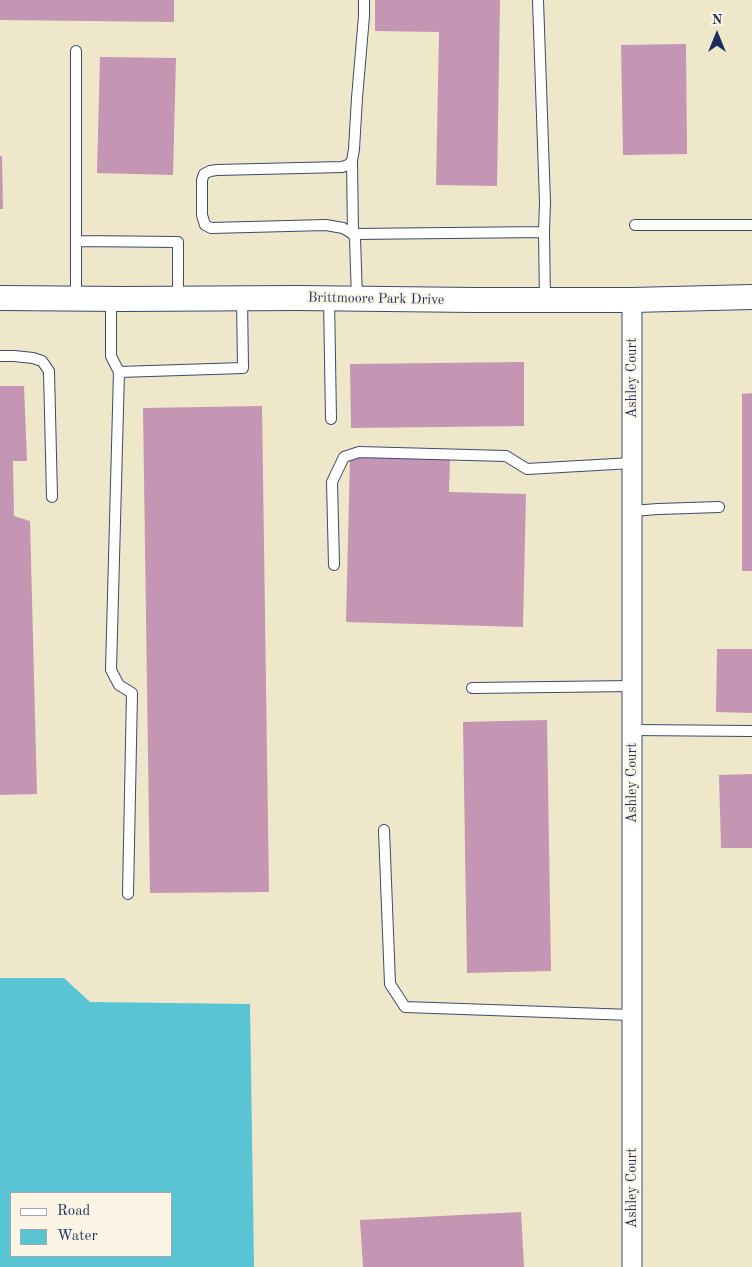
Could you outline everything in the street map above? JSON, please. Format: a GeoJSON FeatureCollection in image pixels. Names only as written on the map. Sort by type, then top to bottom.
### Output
{"type":"FeatureCollection","features":[{"type":"Feature","properties":{"kind":"street","name":"Brittmoore Park Drive"},"geometry":{"type":"LineString","coordinates":[[0,298],[632,300],[752,297]]}},
{"type":"Feature","properties":{"kind":"street","name":"Ashley Court"},"geometry":{"type":"LineString","coordinates":[[632,300],[632,1267]]}},
{"type":"Feature","properties":{"kind":"lane"},"geometry":{"type":"LineString","coordinates":[[353,234],[352,161],[364,0]]}},
{"type":"Feature","properties":{"kind":"lane"},"geometry":{"type":"LineString","coordinates":[[538,0],[545,202],[545,300]]}},
{"type":"Feature","properties":{"kind":"lane"},"geometry":{"type":"LineString","coordinates":[[76,51],[76,298]]}},
{"type":"Feature","properties":{"kind":"lane"},"geometry":{"type":"LineString","coordinates":[[352,161],[342,167],[210,170],[204,174],[202,180],[202,215],[205,225],[211,228],[326,225],[343,228],[356,238],[357,298]]}},
{"type":"Feature","properties":{"kind":"lane"},"geometry":{"type":"LineString","coordinates":[[635,225],[752,226]]}},
{"type":"Feature","properties":{"kind":"lane"},"geometry":{"type":"LineString","coordinates":[[353,234],[544,232]]}},
{"type":"Feature","properties":{"kind":"lane"},"geometry":{"type":"LineString","coordinates":[[76,241],[178,242],[178,299]]}},
{"type":"Feature","properties":{"kind":"lane"},"geometry":{"type":"LineString","coordinates":[[111,298],[111,356],[119,372],[111,670],[119,685],[132,694],[128,894]]}},
{"type":"Feature","properties":{"kind":"lane"},"geometry":{"type":"LineString","coordinates":[[119,372],[243,368],[242,298]]}},
{"type":"Feature","properties":{"kind":"lane"},"geometry":{"type":"LineString","coordinates":[[329,298],[331,419]]}},
{"type":"Feature","properties":{"kind":"lane"},"geometry":{"type":"LineString","coordinates":[[0,356],[33,358],[42,361],[49,371],[52,497]]}},
{"type":"Feature","properties":{"kind":"lane"},"geometry":{"type":"LineString","coordinates":[[334,564],[332,482],[344,457],[359,452],[506,456],[527,468],[632,463]]}},
{"type":"Feature","properties":{"kind":"lane"},"geometry":{"type":"LineString","coordinates":[[632,511],[719,507]]}},
{"type":"Feature","properties":{"kind":"lane"},"geometry":{"type":"LineString","coordinates":[[472,688],[632,686]]}},
{"type":"Feature","properties":{"kind":"lane"},"geometry":{"type":"LineString","coordinates":[[632,730],[752,731]]}},
{"type":"Feature","properties":{"kind":"lane"},"geometry":{"type":"LineString","coordinates":[[384,830],[390,984],[404,1007],[632,1015]]}},
{"type":"Feature","properties":{"kind":"water"},"geometry":{"type":"Polygon","coordinates":[[[0,978],[64,978],[90,1002],[250,1004],[254,1267],[0,1267],[0,978]]]}},
{"type":"Feature","properties":{"kind":"building"},"geometry":{"type":"Polygon","coordinates":[[[0,0],[174,0],[174,22],[0,20],[0,0]]]}},
{"type":"Feature","properties":{"kind":"building"},"geometry":{"type":"Polygon","coordinates":[[[375,0],[500,0],[497,186],[436,185],[439,32],[375,31],[375,0]]]}},
{"type":"Feature","properties":{"kind":"building"},"geometry":{"type":"Polygon","coordinates":[[[686,44],[687,154],[623,155],[621,45],[686,44]]]}},
{"type":"Feature","properties":{"kind":"building"},"geometry":{"type":"Polygon","coordinates":[[[100,57],[176,58],[173,175],[97,173],[100,57]]]}},
{"type":"Feature","properties":{"kind":"building"},"geometry":{"type":"Polygon","coordinates":[[[0,156],[2,156],[3,209],[0,209],[0,156]]]}},
{"type":"Feature","properties":{"kind":"building"},"geometry":{"type":"Polygon","coordinates":[[[524,362],[524,426],[351,428],[350,364],[524,362]]]}},
{"type":"Feature","properties":{"kind":"building"},"geometry":{"type":"Polygon","coordinates":[[[0,386],[24,386],[27,461],[13,461],[14,516],[30,521],[37,794],[0,795],[0,386]]]}},
{"type":"Feature","properties":{"kind":"building"},"geometry":{"type":"Polygon","coordinates":[[[752,393],[752,571],[742,571],[742,394],[752,393]]]}},
{"type":"Feature","properties":{"kind":"building"},"geometry":{"type":"Polygon","coordinates":[[[262,406],[269,892],[150,893],[143,408],[262,406]]]}},
{"type":"Feature","properties":{"kind":"building"},"geometry":{"type":"Polygon","coordinates":[[[350,457],[450,459],[449,492],[526,494],[523,627],[346,622],[350,457]]]}},
{"type":"Feature","properties":{"kind":"building"},"geometry":{"type":"Polygon","coordinates":[[[717,649],[752,649],[752,713],[716,712],[717,649]]]}},
{"type":"Feature","properties":{"kind":"building"},"geometry":{"type":"Polygon","coordinates":[[[547,720],[551,971],[467,973],[463,722],[547,720]]]}},
{"type":"Feature","properties":{"kind":"building"},"geometry":{"type":"Polygon","coordinates":[[[752,774],[752,848],[721,848],[719,775],[752,774]]]}},
{"type":"Feature","properties":{"kind":"building"},"geometry":{"type":"Polygon","coordinates":[[[521,1212],[524,1267],[363,1267],[360,1220],[521,1212]]]}}]}
